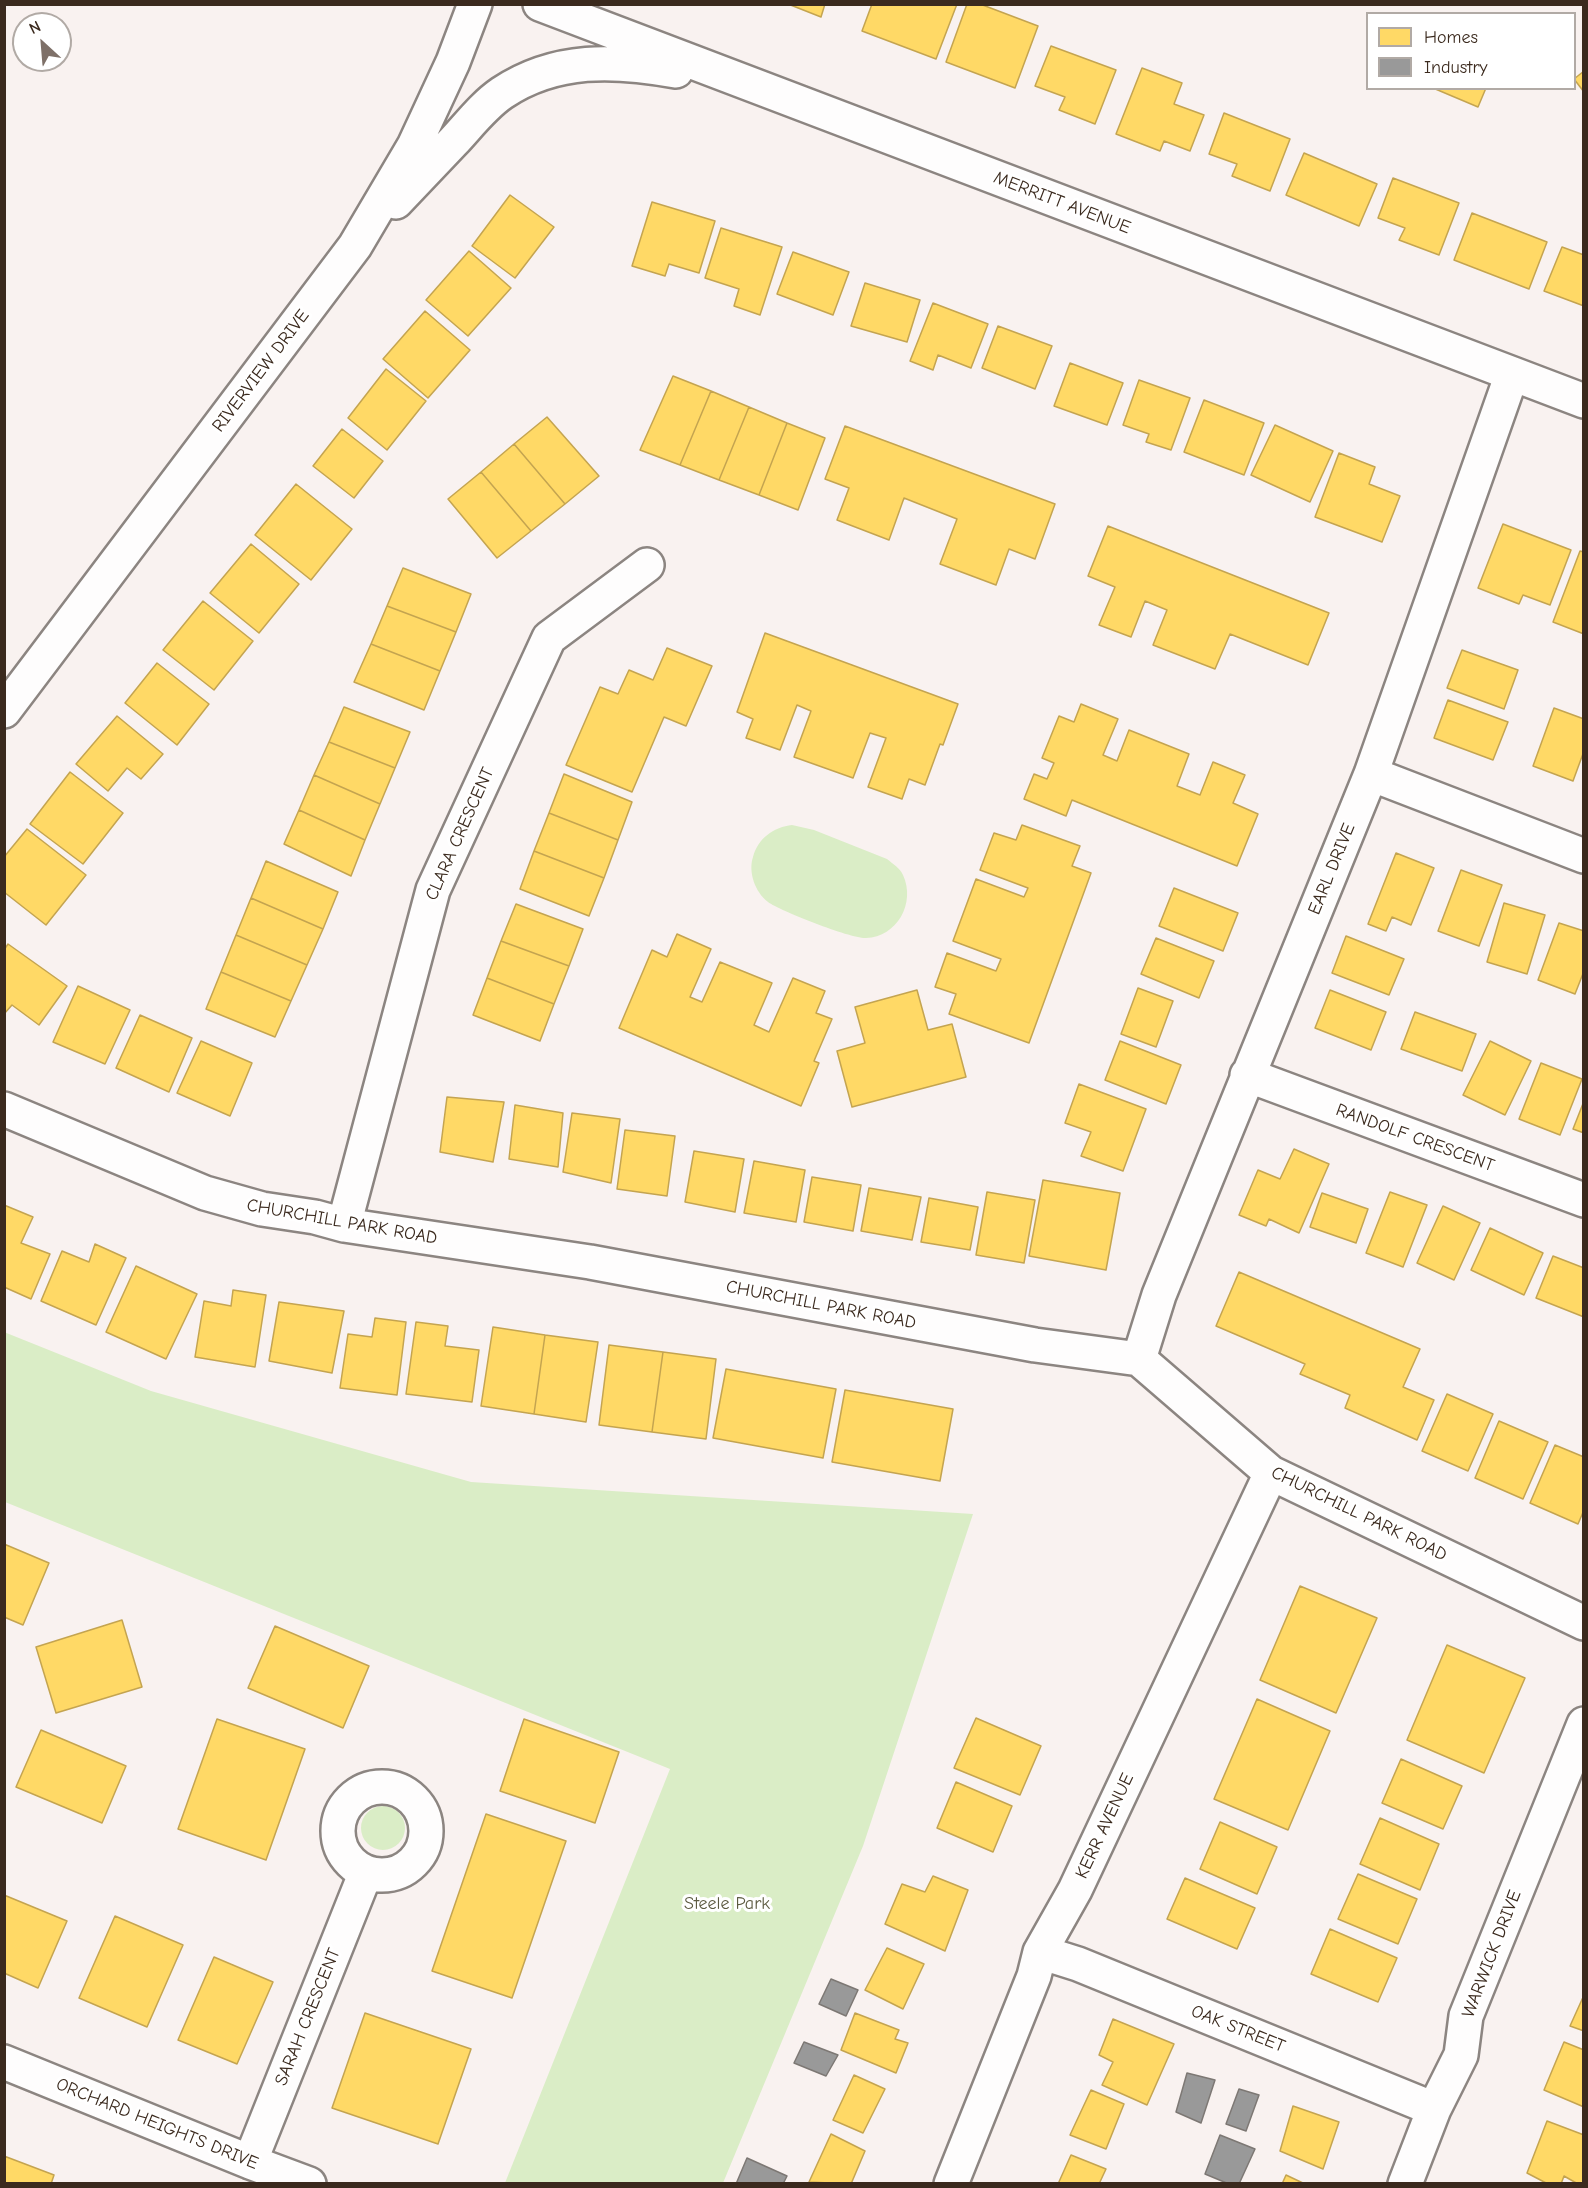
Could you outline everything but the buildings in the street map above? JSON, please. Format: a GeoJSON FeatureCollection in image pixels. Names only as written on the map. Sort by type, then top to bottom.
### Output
{"type":"FeatureCollection","features":[{"type":"Feature","properties":{"kind":"street","name":"RIVERVIEW DRIVE"},"geometry":{"type":"LineString","coordinates":[[4,711],[355,246],[414,147],[453,62],[475,4]]}},
{"type":"Feature","properties":{"kind":"street","name":"MERRITT AVENUE"},"geometry":{"type":"LineString","coordinates":[[540,4],[1584,401]]}},
{"type":"Feature","properties":{"kind":"street"},"geometry":{"type":"LineString","coordinates":[[355,246],[482,110],[502,93],[537,76],[571,66],[604,62],[628,63],[703,76],[734,78]]}},
{"type":"Feature","properties":{"kind":"street","name":"EARL DRIVE"},"geometry":{"type":"LineString","coordinates":[[1140,1359],[1160,1295],[1247,1075],[1371,774],[1512,374]]}},
{"type":"Feature","properties":{"kind":"street","name":"CLARA CRESCENT"},"geometry":{"type":"LineString","coordinates":[[344,1225],[433,890],[442,868],[549,638],[647,565]]}},
{"type":"Feature","properties":{"kind":"street"},"geometry":{"type":"LineString","coordinates":[[1371,774],[1584,856]]}},
{"type":"Feature","properties":{"kind":"street","name":"RANDOLF CRESCENT"},"geometry":{"type":"LineString","coordinates":[[1247,1075],[1584,1200]]}},
{"type":"Feature","properties":{"kind":"street","name":"CHURCHILL PARK ROAD"},"geometry":{"type":"LineString","coordinates":[[4,1109],[205,1193],[262,1209],[315,1217],[344,1225],[590,1262],[1035,1345],[1140,1359],[1271,1473],[1584,1623]]}},
{"type":"Feature","properties":{"kind":"street","name":"KERR AVENUE"},"geometry":{"type":"LineString","coordinates":[[951,2184],[1034,1976],[1040,1952],[1080,1880],[1271,1473]]}},
{"type":"Feature","properties":{"kind":"street","name":"WARWICK DRIVE"},"geometry":{"type":"LineString","coordinates":[[1405,2184],[1434,2109],[1461,2055],[1466,2016],[1584,1724]]}},
{"type":"Feature","properties":{"kind":"street","name":"SARAH CRESCENT"},"geometry":{"type":"LineString","coordinates":[[250,2162],[366,1872]]}},
{"type":"Feature","properties":{"kind":"street","name":"OAK STREET"},"geometry":{"type":"LineString","coordinates":[[1040,1952],[1078,1964],[1434,2109]]}},
{"type":"Feature","properties":{"kind":"street","name":"ORCHARD HEIGHTS DRIVE"},"geometry":{"type":"LineString","coordinates":[[4,2062],[309,2184]]}},
{"type":"Feature","properties":{"kind":"green space"},"geometry":{"type":"Polygon","coordinates":[[[792,825],[814,830],[887,859],[898,868],[903,875],[907,897],[901,917],[895,925],[887,932],[877,936],[858,937],[801,918],[763,898],[756,887],[751,869],[755,850],[773,831],[792,825]]]}},
{"type":"Feature","properties":{"kind":"green space","name":"Steele Park"},"geometry":{"type":"Polygon","coordinates":[[[4,1332],[151,1391],[471,1482],[973,1514],[863,1846],[723,2183],[505,2183],[670,1769],[5,1502],[4,1332]]]}},
{"type":"Feature","properties":{"kind":"green space"},"geometry":{"type":"Polygon","coordinates":[[[383,1806],[392,1807],[399,1812],[404,1819],[404,1837],[399,1844],[392,1849],[383,1850],[374,1849],[367,1844],[362,1837],[361,1828],[362,1819],[367,1812],[374,1807],[383,1806]]]}}]}
